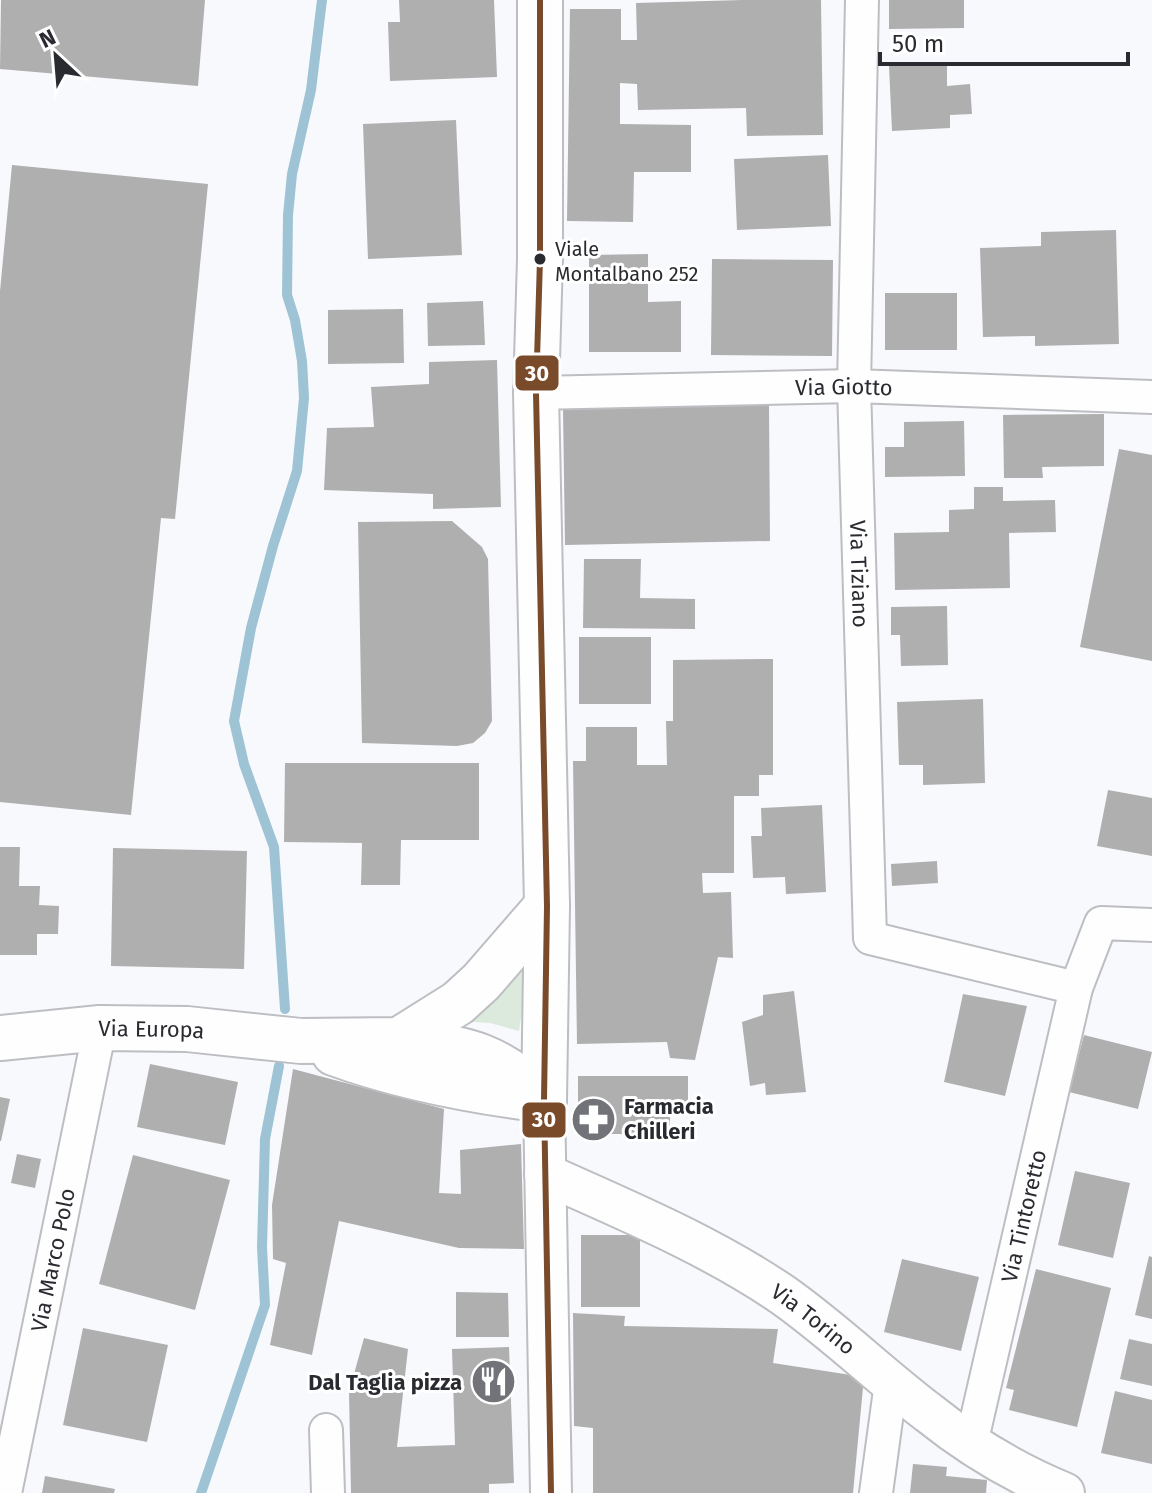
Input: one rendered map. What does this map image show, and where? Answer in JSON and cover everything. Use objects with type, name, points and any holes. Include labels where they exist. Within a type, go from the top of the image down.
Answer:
[{"type":"main road","points":[[540,0],[540,259],[536,393],[547,906],[544,1100]]},
{"type":"main road","points":[[399,1040],[458,1003],[481,982],[547,906]]},
{"type":"main road","name":"Via Europa","points":[[0,1038],[100,1028],[187,1029],[301,1041]]},
{"type":"main road","points":[[301,1041],[399,1040],[467,1051],[498,1063],[521,1077],[544,1100]]},
{"type":"main road","points":[[301,1041],[365,1065],[415,1078],[476,1092],[544,1100]]},
{"type":"street","name":"Via Tiziano","points":[[862,0],[854,386],[870,938],[1076,988]]},
{"type":"street","name":"Via Giotto","points":[[536,393],[854,386],[1152,397]]},
{"type":"street","name":"Via Tintoretto","points":[[971,1444],[1076,988],[1101,923],[1152,925]]},
{"type":"street","name":"Via Marco Polo","points":[[5,1493],[100,1028]]},
{"type":"street","points":[[544,1100],[551,1493]]},
{"type":"street","name":"Via Torino","points":[[545,1174],[705,1249],[782,1294],[971,1444],[1032,1480],[1064,1493]]},
{"type":"street","points":[[876,1493],[891,1383]]},
{"type":"street","points":[[326,1430],[328,1493]]},
{"type":"green space","points":[[531,953],[519,1031],[490,1023],[458,1021]]},
{"type":"building","points":[[1,0],[205,0],[198,86],[0,69]]},
{"type":"building","points":[[399,0],[494,0],[497,77],[390,81],[388,22],[400,22]]},
{"type":"building","points":[[821,0],[823,135],[747,136],[746,108],[638,110],[637,84],[620,83],[620,124],[691,125],[691,172],[634,172],[633,222],[567,221],[570,9],[621,9],[621,40],[637,40],[636,3]]},
{"type":"building","points":[[889,0],[964,0],[964,28],[889,29]]},
{"type":"building","points":[[947,64],[947,86],[970,84],[972,114],[950,115],[950,128],[892,131],[889,66]]},
{"type":"building","points":[[456,120],[462,255],[368,259],[363,124]]},
{"type":"building","points":[[828,155],[831,226],[737,230],[734,159]]},
{"type":"building","points":[[12,165],[208,184],[175,519],[161,518],[131,815],[0,802],[0,291]]},
{"type":"building","points":[[1116,230],[1119,344],[1035,346],[1035,336],[983,337],[980,248],[1041,246],[1041,232]]},
{"type":"building","points":[[648,254],[648,302],[681,301],[681,352],[589,352],[589,255]]},
{"type":"building","points":[[712,259],[833,260],[832,356],[711,355]]},
{"type":"building","points":[[885,293],[957,293],[957,350],[885,350]]},
{"type":"building","points":[[483,301],[485,345],[428,346],[427,303]]},
{"type":"building","points":[[403,309],[404,363],[328,364],[328,310]]},
{"type":"building","points":[[497,360],[501,507],[433,509],[433,494],[324,490],[327,428],[374,427],[371,387],[429,384],[429,362]]},
{"type":"building","points":[[769,405],[770,541],[565,545],[563,408]]},
{"type":"building","points":[[1104,414],[1104,466],[1042,467],[1043,478],[1004,478],[1003,415]]},
{"type":"building","points":[[964,421],[965,476],[885,477],[885,447],[904,447],[904,422]]},
{"type":"building","points":[[1119,449],[1152,455],[1152,661],[1080,647]]},
{"type":"building","points":[[974,487],[1003,487],[1003,501],[1055,500],[1056,532],[1009,533],[1010,588],[895,590],[894,533],[949,532],[949,510],[974,509]]},
{"type":"building","points":[[452,521],[482,547],[488,559],[492,721],[485,733],[473,743],[457,746],[362,743],[358,522]]},
{"type":"building","points":[[584,559],[641,559],[640,598],[695,599],[695,629],[583,628]]},
{"type":"building","points":[[947,606],[948,665],[901,666],[900,635],[891,635],[891,607]]},
{"type":"building","points":[[579,637],[651,637],[651,704],[579,704]]},
{"type":"building","points":[[773,659],[773,775],[759,775],[759,796],[734,796],[734,873],[702,873],[703,893],[731,892],[733,958],[718,957],[695,1060],[670,1058],[667,1042],[577,1044],[573,761],[586,761],[586,727],[637,727],[637,765],[667,765],[666,721],[673,721],[673,660]]},
{"type":"building","points":[[983,699],[985,783],[923,785],[923,765],[899,765],[897,702]]},
{"type":"building","points":[[285,763],[479,763],[479,840],[401,840],[400,885],[361,885],[362,843],[284,842]]},
{"type":"building","points":[[1108,790],[1152,798],[1152,856],[1097,846]]},
{"type":"building","points":[[822,805],[826,892],[786,894],[785,877],[753,878],[751,836],[762,836],[761,808]]},
{"type":"building","points":[[0,847],[20,847],[19,886],[40,886],[39,905],[59,906],[58,934],[37,934],[37,955],[0,955]]},
{"type":"building","points":[[113,848],[247,851],[244,969],[111,966]]},
{"type":"building","points":[[937,861],[938,883],[892,886],[891,864]]},
{"type":"building","points":[[794,991],[806,1092],[766,1095],[765,1083],[750,1086],[742,1022],[763,1015],[763,995]]},
{"type":"building","points":[[963,994],[1027,1006],[1005,1096],[944,1082]]},
{"type":"building","points":[[1084,1035],[1152,1052],[1138,1109],[1069,1092]]},
{"type":"building","points":[[150,1064],[238,1082],[225,1145],[137,1127]]},
{"type":"building","points":[[293,1069],[444,1109],[439,1193],[461,1194],[460,1150],[521,1144],[524,1249],[459,1248],[339,1221],[312,1355],[270,1345],[286,1263],[273,1259],[272,1205]]},
{"type":"building","points":[[578,1076],[688,1076],[688,1111],[670,1111],[670,1134],[578,1134]]},
{"type":"building","points":[[0,1097],[10,1099],[1,1141],[0,1141]]},
{"type":"building","points":[[17,1154],[41,1159],[35,1188],[11,1183]]},
{"type":"building","points":[[133,1155],[230,1180],[195,1310],[99,1284]]},
{"type":"building","points":[[1075,1171],[1130,1183],[1113,1258],[1058,1245]]},
{"type":"building","points":[[581,1235],[640,1235],[640,1307],[581,1307]]},
{"type":"building","points":[[1149,1256],[1152,1257],[1152,1319],[1135,1315]]},
{"type":"building","points":[[902,1259],[979,1277],[961,1351],[884,1332]]},
{"type":"building","points":[[1036,1269],[1111,1288],[1077,1427],[1009,1410],[1014,1390],[1006,1388]]},
{"type":"building","points":[[456,1292],[508,1293],[509,1337],[456,1337]]},
{"type":"building","points":[[573,1313],[625,1316],[624,1326],[778,1329],[773,1363],[864,1377],[853,1493],[593,1493],[593,1428],[574,1426]]},
{"type":"building","points":[[83,1328],[168,1345],[147,1442],[63,1425]]},
{"type":"building","points":[[364,1338],[408,1349],[397,1447],[455,1445],[452,1349],[509,1347],[514,1483],[489,1484],[489,1493],[351,1493],[349,1392]]},
{"type":"building","points":[[1129,1339],[1152,1344],[1152,1386],[1120,1379]]},
{"type":"building","points":[[1115,1391],[1152,1400],[1152,1464],[1101,1453]]},
{"type":"building","points":[[913,1464],[947,1467],[946,1476],[987,1480],[986,1493],[910,1493]]},
{"type":"building","points":[[45,1476],[115,1489],[114,1493],[42,1493]]},
{"type":"waterway","points":[[285,1009],[274,847],[244,764],[234,721],[251,628],[297,471],[304,398],[302,361],[287,295],[288,215],[292,174],[311,90],[322,0]]},
{"type":"waterway","points":[[201,1493],[265,1305],[262,1247],[265,1139],[279,1066]]},
{"type":"transit line","name":"30","points":[[540,0],[540,259],[536,393],[547,906],[544,1100],[551,1493]]},
{"type":"place","name":"Viale Montalbano 252","points":[[540,259]]},
{"type":"place","name":"Farmacia Chilleri","points":[[593,1119]]},
{"type":"place","name":"Dal Taglia pizza","points":[[493,1382]]}]
